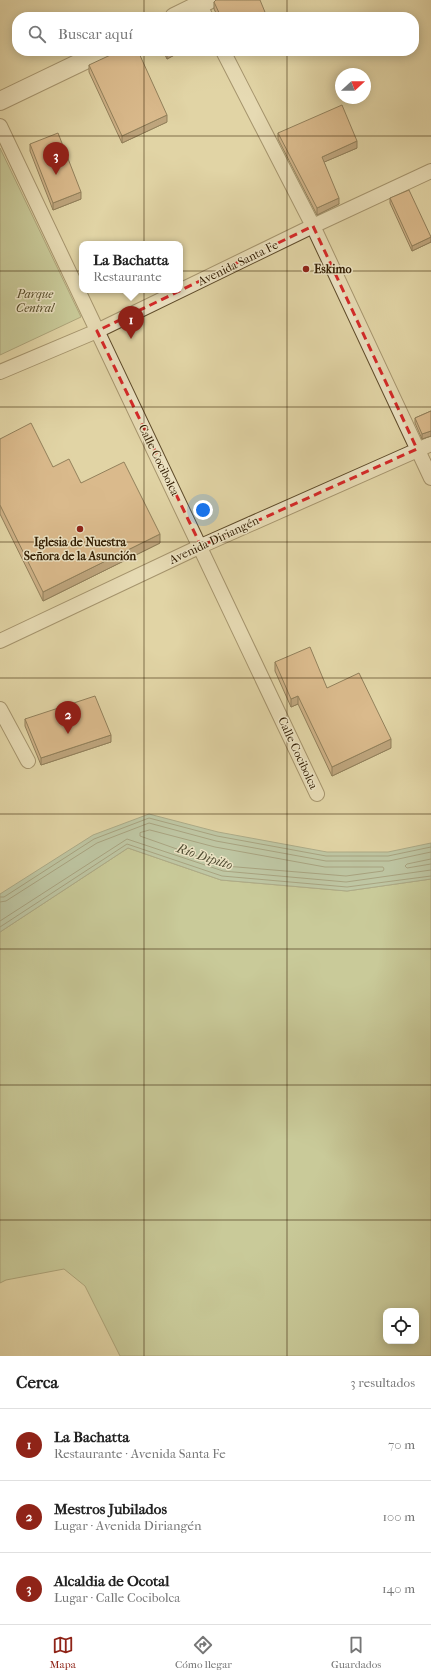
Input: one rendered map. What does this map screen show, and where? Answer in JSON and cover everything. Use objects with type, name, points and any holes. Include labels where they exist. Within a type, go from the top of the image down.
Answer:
[{"type":"street","points":[[186,12],[203,5]]},
{"type":"street","points":[[0,101],[94,56]]},
{"type":"street","points":[[226,56],[313,226],[431,478]]},
{"type":"street","name":"Calle Cocibolca","points":[[0,126],[317,794]]},
{"type":"street","name":"Avenida Santa Fe","points":[[183,289],[431,171]]},
{"type":"street","name":"Avenida Santa Fe","points":[[0,372],[97,331],[175,293]]},
{"type":"street","name":"Avenida Diriangén","points":[[0,641],[200,546],[431,444]]},
{"type":"street","points":[[0,709],[28,761]]},
{"type":"highlighted area","points":[[313,226],[417,449],[201,546],[97,331]]},
{"type":"green space","name":"Parque Central","points":[[0,148],[81,317],[0,355]]},
{"type":"green space","points":[[128,848],[221,880],[347,891],[431,879],[431,1356],[120,1356],[85,1286],[64,1269],[6,1280],[0,1283],[0,932]]},
{"type":"water","name":"Río Dipilto","points":[[149,814],[218,832],[327,852],[388,852],[431,843],[431,879],[347,891],[221,880],[128,848],[0,932],[0,894],[93,835]]},
{"type":"building","points":[[216,0],[260,0],[265,12],[219,12],[214,2]]},
{"type":"building","points":[[108,56],[140,56],[167,115],[122,136],[89,65]]},
{"type":"building","points":[[342,105],[357,141],[322,157],[339,198],[317,208],[278,133]]},
{"type":"building","points":[[58,133],[81,192],[53,203],[30,144]]},
{"type":"building","points":[[409,190],[431,237],[412,246],[390,198]]},
{"type":"building","points":[[431,411],[431,431],[422,434],[415,418]]},
{"type":"building","name":"Iglesia de Nuestra Señora de la Asunción","points":[[31,423],[53,467],[69,459],[81,483],[124,462],[160,534],[43,592],[0,505],[0,439]]},
{"type":"building","points":[[310,647],[327,688],[359,673],[391,739],[332,767],[298,696],[291,699],[275,662]]},
{"type":"building","points":[[95,696],[111,735],[41,758],[25,719]]},
{"type":"place","name":"Alcaldia de Ocotal","points":[[56,175]]},
{"type":"place","name":"Eskimo","points":[[306,269]]},
{"type":"place","name":"La Bachatta","points":[[131,339]]},
{"type":"place","name":"Iglesia de Nuestra Señora de la Asunción","points":[[80,529]]},
{"type":"place","name":"Mestros Jubilados","points":[[68,734]]}]
